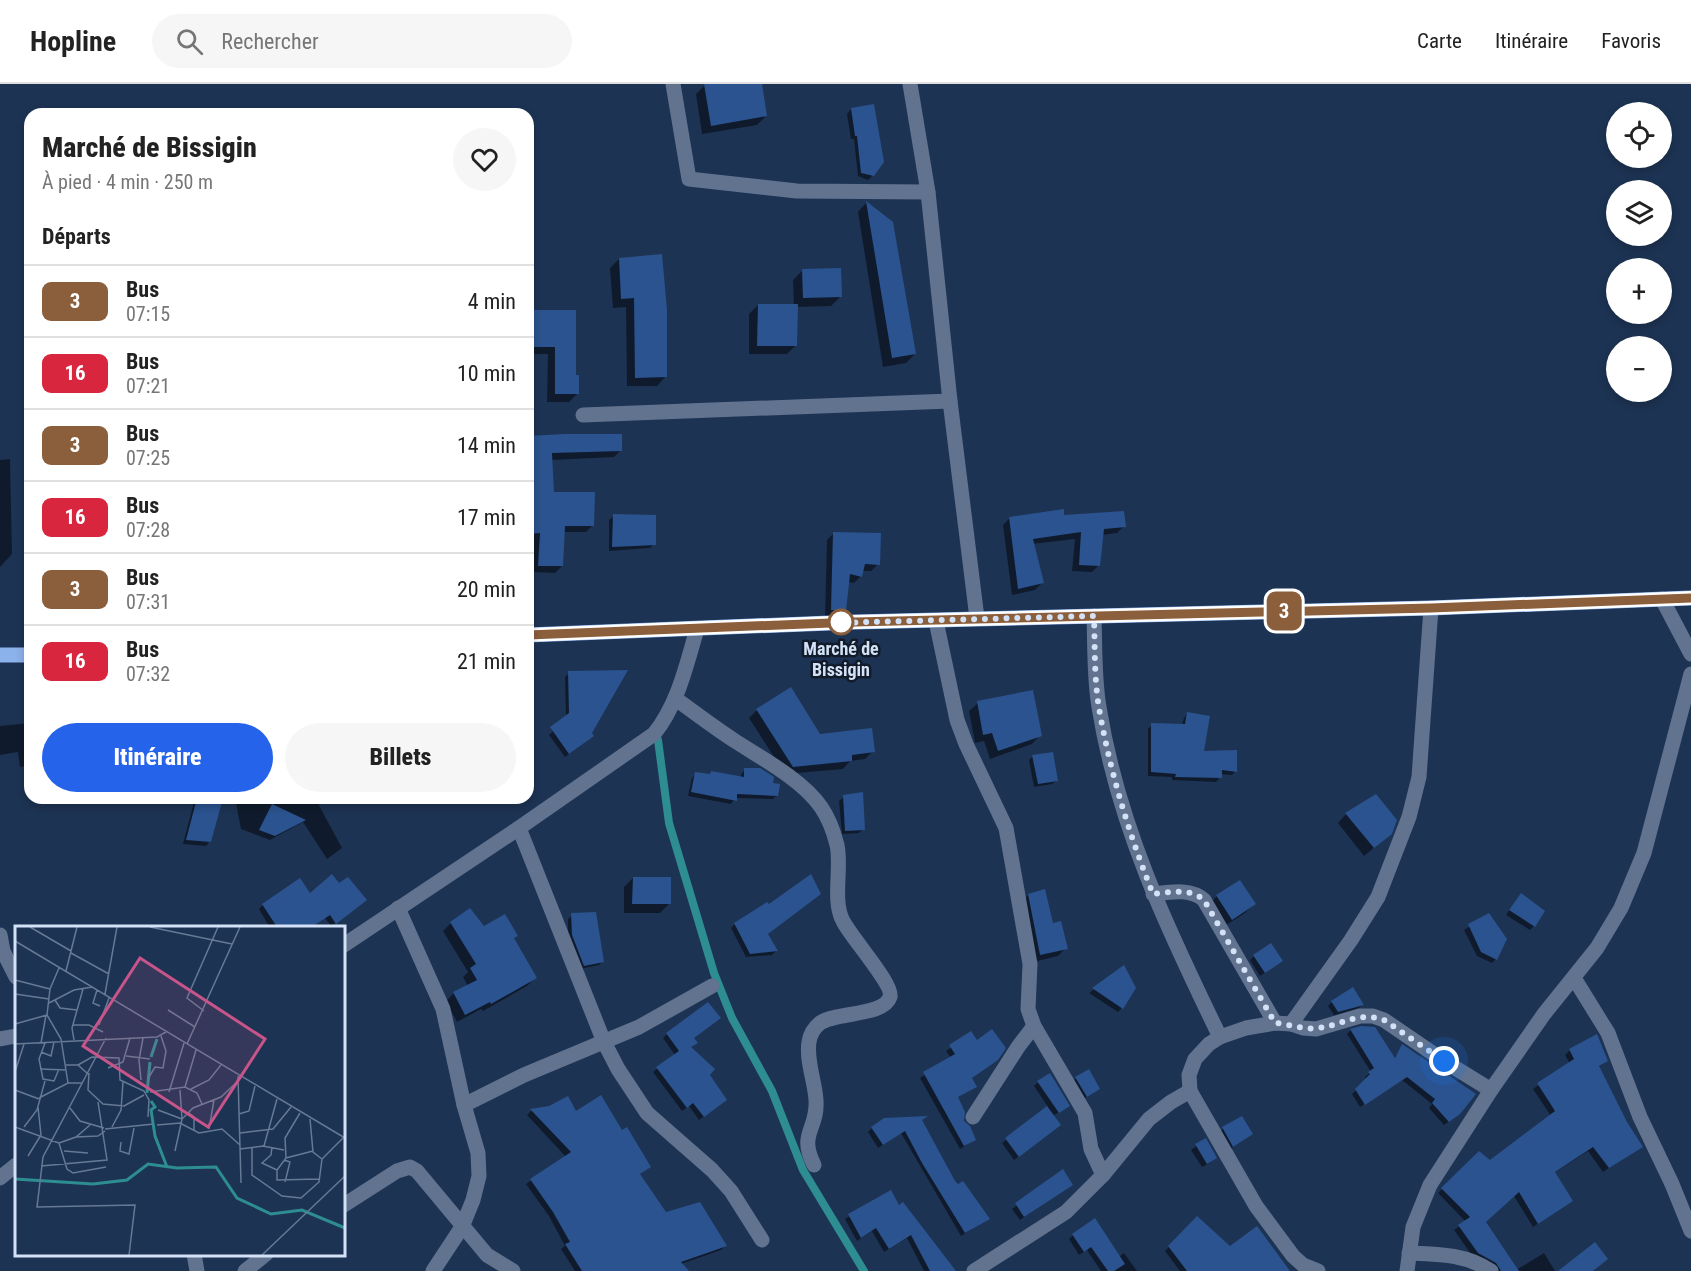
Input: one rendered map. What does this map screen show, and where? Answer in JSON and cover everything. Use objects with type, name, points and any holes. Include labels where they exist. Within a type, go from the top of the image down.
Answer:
[{"type":"main road","points":[[534,635],[978,618],[1431,608],[1691,598]]},
{"type":"main road","points":[[0,655],[24,655]]},
{"type":"street","points":[[673,84],[689,179],[797,191],[928,192]]},
{"type":"street","points":[[910,84],[928,192],[950,401],[978,618]]},
{"type":"street","points":[[584,415],[950,401]]},
{"type":"street","points":[[1662,599],[1691,654]]},
{"type":"street","points":[[1291,1024],[1340,957],[1378,897],[1409,818],[1419,777],[1431,608]]},
{"type":"street","points":[[1094,616],[1099,706],[1118,794],[1138,858],[1153,894],[1184,965],[1220,1037]]},
{"type":"street","points":[[936,621],[957,720],[1006,828],[1030,964],[1028,1008],[1034,1026],[1085,1113],[1091,1149],[1103,1176]]},
{"type":"street","points":[[345,944],[654,734],[667,718],[676,699],[697,629]]},
{"type":"street","points":[[1407,1271],[1413,1227],[1431,1185],[1491,1090],[1544,1014],[1597,948],[1621,908],[1644,853],[1691,674]]},
{"type":"street","points":[[676,699],[781,771],[822,808],[837,845],[838,901],[841,919],[890,991],[886,1004],[877,1010],[847,1014],[821,1022],[811,1032],[808,1044],[816,1116],[808,1135],[807,1151],[814,1165]]},
{"type":"street","points":[[519,828],[604,1042],[618,1069],[647,1113],[712,1170],[730,1191],[762,1240]]},
{"type":"street","points":[[1153,894],[1190,892],[1198,894],[1204,900],[1275,1023]]},
{"type":"street","points":[[398,908],[443,1009],[464,1105],[478,1153],[479,1176],[473,1200],[462,1227],[433,1271]]},
{"type":"street","points":[[0,935],[3,951],[15,975]]},
{"type":"street","points":[[1574,978],[1608,1033],[1640,1117],[1672,1184],[1691,1231]]},
{"type":"street","points":[[464,1105],[524,1076],[639,1027],[712,986]]},
{"type":"street","points":[[1318,1271],[1303,1265],[1293,1256],[1256,1206],[1190,1091],[1189,1075],[1195,1059],[1209,1044],[1220,1037],[1245,1028],[1275,1023],[1316,1029],[1360,1016],[1373,1016],[1384,1020],[1491,1090]]},
{"type":"street","points":[[973,1117],[1034,1026]]},
{"type":"street","points":[[0,1039],[15,1036]]},
{"type":"street","points":[[974,1271],[1066,1212],[1103,1176],[1149,1119],[1190,1091]]},
{"type":"street","points":[[0,1178],[15,1166]]},
{"type":"street","points":[[345,1204],[397,1171],[410,1167],[417,1171],[488,1255],[513,1271]]},
{"type":"street","points":[[1409,1253],[1440,1254],[1468,1259],[1491,1271]]},
{"type":"street","points":[[194,1256],[197,1271]]},
{"type":"street","points":[[245,1271],[264,1256]]},
{"type":"building","points":[[704,84],[762,84],[767,116],[711,126]]},
{"type":"building","points":[[874,104],[884,162],[874,176],[861,173],[851,108]]},
{"type":"building","points":[[866,201],[893,222],[916,354],[892,358]]},
{"type":"building","points":[[662,254],[667,310],[667,377],[635,378],[634,298],[621,299],[619,258]]},
{"type":"building","points":[[841,268],[842,297],[803,298],[802,269]]},
{"type":"building","points":[[758,304],[798,304],[797,346],[757,346]]},
{"type":"building","points":[[534,310],[576,310],[576,375],[579,375],[579,394],[555,394],[555,347],[534,347]]},
{"type":"building","points":[[622,434],[622,451],[552,453],[554,492],[595,492],[594,526],[565,526],[563,566],[538,566],[540,533],[534,534],[534,436]]},
{"type":"building","points":[[1064,509],[1064,515],[1124,511],[1126,527],[1104,529],[1100,566],[1079,565],[1081,532],[1033,539],[1044,583],[1018,589],[1009,517]]},
{"type":"building","points":[[613,514],[656,515],[656,545],[612,547]]},
{"type":"building","points":[[833,532],[881,533],[880,565],[865,564],[862,577],[850,574],[846,611],[831,610]]},
{"type":"building","points":[[628,670],[592,733],[594,736],[569,754],[550,727],[569,713],[568,671]]},
{"type":"building","points":[[791,687],[820,734],[872,728],[875,752],[852,755],[852,761],[793,767],[756,709]]},
{"type":"building","points":[[1033,690],[1042,736],[998,751],[992,733],[983,735],[977,701]]},
{"type":"building","points":[[1187,712],[1210,716],[1204,751],[1237,750],[1237,772],[1222,770],[1222,778],[1175,777],[1176,774],[1151,772],[1151,723],[1185,724]]},
{"type":"building","points":[[1053,752],[1058,781],[1038,784],[1032,755]]},
{"type":"building","points":[[744,768],[760,768],[774,777],[773,783],[780,784],[778,796],[737,794],[737,801],[691,792],[695,772],[710,774],[711,771],[744,777]]},
{"type":"building","points":[[863,792],[865,830],[845,831],[843,795]]},
{"type":"building","points":[[1376,794],[1397,820],[1392,834],[1374,848],[1345,813]]},
{"type":"building","points":[[195,804],[221,804],[211,842],[186,840]]},
{"type":"building","points":[[272,804],[306,820],[275,836],[259,830]]},
{"type":"building","points":[[332,874],[339,883],[348,877],[367,900],[336,924],[330,915],[314,926],[276,926],[262,904],[300,878],[310,893]]},
{"type":"building","points":[[811,874],[821,894],[768,934],[778,951],[750,954],[734,923],[767,902],[769,904]]},
{"type":"building","points":[[633,877],[671,877],[671,904],[632,904]]},
{"type":"building","points":[[1240,880],[1256,904],[1232,920],[1216,895]]},
{"type":"building","points":[[1045,889],[1053,923],[1061,921],[1068,949],[1040,955],[1028,894]]},
{"type":"building","points":[[1521,893],[1545,911],[1535,927],[1509,910]]},
{"type":"building","points":[[470,908],[484,926],[505,914],[518,936],[514,938],[537,978],[491,1004],[490,1002],[465,1015],[453,992],[477,980],[470,968],[476,964],[450,922]]},
{"type":"building","points":[[596,912],[604,962],[584,966],[572,935],[571,913]]},
{"type":"building","points":[[1489,913],[1507,939],[1497,960],[1481,952],[1468,924]]},
{"type":"building","points":[[1271,943],[1283,961],[1265,973],[1253,955]]},
{"type":"building","points":[[1124,965],[1136,988],[1123,1009],[1092,988]]},
{"type":"building","points":[[1353,987],[1364,1005],[1338,1012],[1331,1001]]},
{"type":"building","points":[[708,1002],[721,1018],[694,1038],[698,1043],[691,1047],[715,1069],[710,1075],[727,1100],[704,1117],[693,1103],[687,1108],[656,1067],[679,1051],[666,1033]]},
{"type":"building","points":[[1361,1026],[1375,1027],[1395,1058],[1402,1044],[1476,1094],[1460,1114],[1449,1122],[1432,1103],[1435,1099],[1407,1077],[1365,1105],[1355,1089],[1374,1068],[1350,1029]]},
{"type":"building","points":[[992,1029],[1006,1048],[998,1060],[972,1078],[977,1087],[958,1097],[965,1112],[964,1121],[970,1126],[976,1140],[964,1146],[923,1072],[955,1054],[949,1045],[971,1031],[977,1040]]},
{"type":"building","points":[[1597,1034],[1608,1061],[1599,1066],[1627,1122],[1643,1147],[1609,1168],[1593,1147],[1555,1172],[1573,1201],[1538,1224],[1519,1192],[1486,1222],[1519,1271],[1501,1271],[1496,1263],[1478,1253],[1458,1225],[1470,1217],[1441,1188],[1479,1151],[1490,1160],[1555,1111],[1537,1083],[1574,1059],[1569,1049]]},
{"type":"building","points":[[1089,1069],[1100,1089],[1087,1097],[1075,1077]]},
{"type":"building","points":[[1050,1073],[1070,1106],[1059,1113],[1037,1081]]},
{"type":"building","points":[[601,1095],[622,1130],[627,1127],[651,1167],[640,1174],[666,1212],[700,1202],[727,1246],[681,1262],[689,1271],[582,1271],[565,1244],[570,1242],[530,1179],[571,1152],[530,1109],[549,1106],[568,1096],[576,1111]]},
{"type":"building","points":[[1047,1106],[1061,1125],[1019,1157],[1005,1138]]},
{"type":"building","points":[[928,1116],[922,1120],[955,1181],[958,1184],[963,1181],[990,1219],[965,1233],[905,1131],[883,1145],[871,1127],[884,1118]]},
{"type":"building","points":[[1242,1116],[1253,1134],[1233,1147],[1222,1127]]},
{"type":"building","points":[[1206,1138],[1217,1158],[1207,1164],[1195,1144]]},
{"type":"building","points":[[1063,1169],[1073,1185],[1024,1217],[1015,1203]]},
{"type":"building","points":[[891,1190],[899,1205],[903,1202],[956,1271],[930,1271],[911,1235],[889,1249],[876,1228],[861,1238],[848,1214]]},
{"type":"building","points":[[1197,1216],[1230,1246],[1257,1226],[1290,1271],[1187,1271],[1168,1246]]},
{"type":"building","points":[[1095,1218],[1125,1264],[1114,1271],[1108,1271],[1091,1247],[1084,1252],[1072,1234]]},
{"type":"building","points":[[1595,1242],[1608,1259],[1593,1271],[1558,1271]]},
{"type":"waterway","points":[[658,740],[669,823],[714,973],[732,1018],[772,1091],[803,1170],[864,1271]]},
{"type":"bus line","name":"3","points":[[534,635],[978,618],[1431,608],[1691,598]]},
{"type":"place","name":"Marché de Bissigin","points":[[841,622]]},
{"type":"route","points":[[841,622],[832,623],[1094,616],[1099,706],[1118,794],[1138,858],[1153,894],[1190,892],[1198,894],[1204,900],[1275,1023],[1316,1029],[1360,1016],[1373,1016],[1384,1020],[1444,1061]]}]
